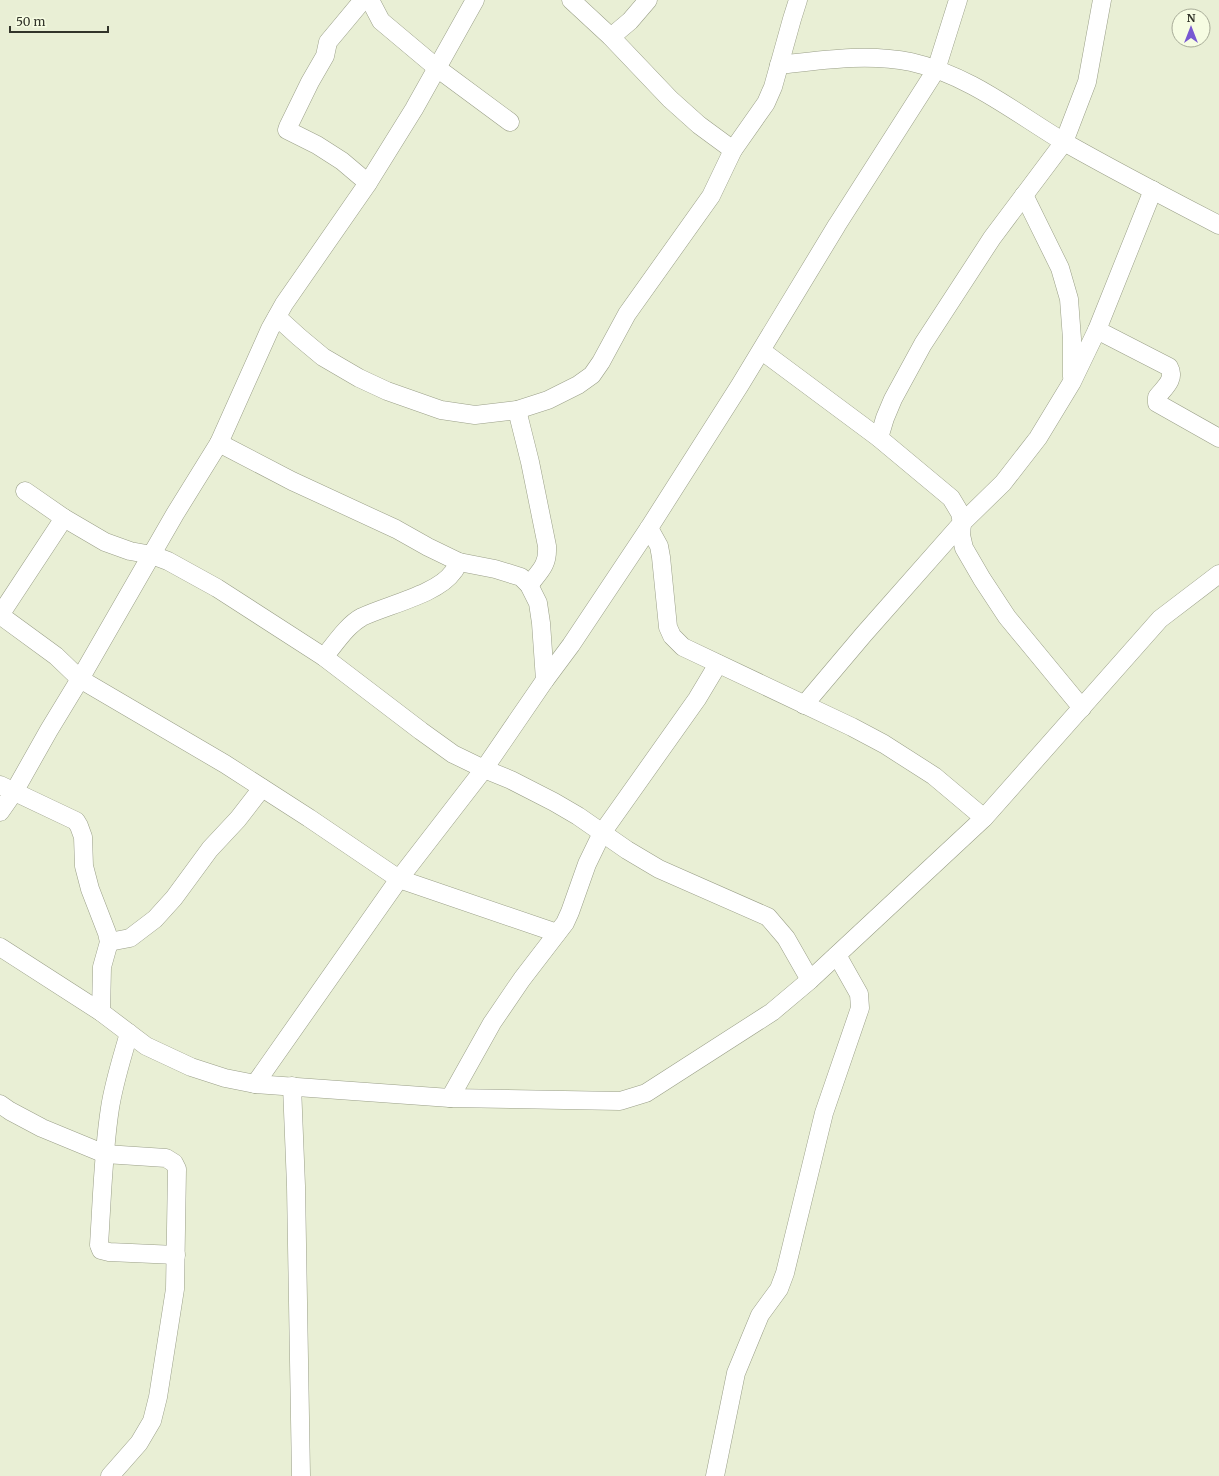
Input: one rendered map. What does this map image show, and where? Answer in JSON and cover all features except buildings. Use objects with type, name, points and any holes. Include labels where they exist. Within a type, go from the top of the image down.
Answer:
[{"type":"street","points":[[363,0],[328,42],[325,56],[310,82],[287,130],[317,145],[342,161],[368,183]]},
{"type":"street","points":[[370,0],[381,21],[437,68],[510,122]]},
{"type":"street","points":[[0,812],[7,788],[49,730],[175,514],[220,443],[270,329],[284,304],[368,183],[437,68],[475,0]]},
{"type":"street","points":[[571,0],[611,37],[670,99],[699,125],[733,150]]},
{"type":"street","points":[[611,37],[630,21],[648,0]]},
{"type":"street","points":[[277,317],[323,357],[359,378],[387,391],[441,410],[475,415],[517,410],[548,400],[578,385],[592,375],[601,362],[627,314],[711,196],[733,150],[766,103],[774,87],[798,0]]},
{"type":"street","points":[[255,1084],[399,879],[484,770],[545,680],[571,645],[649,528],[762,351],[837,225],[936,70],[958,0]]},
{"type":"street","points":[[879,438],[893,399],[923,344],[992,238],[1064,142],[1087,82],[1102,0]]},
{"type":"street","points":[[779,66],[824,59],[854,58],[911,62],[936,70],[987,93],[1064,142],[1219,225]]},
{"type":"street","points":[[804,704],[962,523],[1003,483],[1038,438],[1072,382],[1097,330],[1153,190]]},
{"type":"street","points":[[1024,194],[1060,268],[1067,293],[1072,339],[1072,382]]},
{"type":"street","points":[[1097,330],[1169,367],[1172,372],[1171,379],[1157,397],[1158,404],[1219,438]]},
{"type":"street","points":[[762,351],[879,438],[951,498],[960,513],[962,523],[961,535],[964,548],[982,579],[1007,617],[1082,708]]},
{"type":"street","points":[[517,410],[534,482],[548,556],[544,567],[529,585]]},
{"type":"street","points":[[220,443],[292,481],[396,529],[459,562],[495,569],[520,578],[529,585],[538,603],[545,680]]},
{"type":"street","points":[[25,491],[64,518],[105,542],[168,561],[198,577],[324,657],[421,732],[454,754],[484,770],[511,780],[554,802],[659,869],[768,917],[786,938],[810,980]]},
{"type":"street","points":[[64,518],[2,612],[2,616],[56,656],[80,679],[225,764],[399,879],[557,933]]},
{"type":"street","points":[[649,528],[659,546],[662,557],[668,627],[672,636],[683,647],[852,727],[934,776],[984,818]]},
{"type":"street","points":[[324,657],[350,627],[361,618],[423,593],[442,583],[453,573],[459,562]]},
{"type":"street","points":[[0,947],[100,1012],[146,1046],[191,1067],[225,1078],[255,1084],[450,1098],[620,1100],[646,1093],[716,1046],[772,1012],[810,980],[984,818],[1160,619],[1219,574]]},
{"type":"street","points":[[450,1098],[492,1023],[522,979],[565,924],[587,864],[602,833],[697,699],[718,664]]},
{"type":"street","points":[[7,788],[76,821],[79,826],[83,837],[84,866],[90,889],[107,933],[108,942],[102,967],[100,1012]]},
{"type":"street","points":[[108,942],[130,938],[155,919],[174,898],[210,849],[238,819],[262,788]]},
{"type":"street","points":[[715,1476],[736,1373],[760,1315],[779,1289],[785,1273],[824,1113],[860,1008],[859,994],[837,955]]},
{"type":"street","points":[[129,1033],[117,1072],[111,1100],[105,1154],[99,1245],[101,1250],[109,1252],[176,1255]]},
{"type":"street","points":[[292,1086],[296,1186],[301,1476]]},
{"type":"street","points":[[0,1104],[42,1128],[105,1154],[166,1158],[174,1163],[177,1169],[175,1289],[158,1397],[152,1421],[139,1444],[110,1476]]}]
